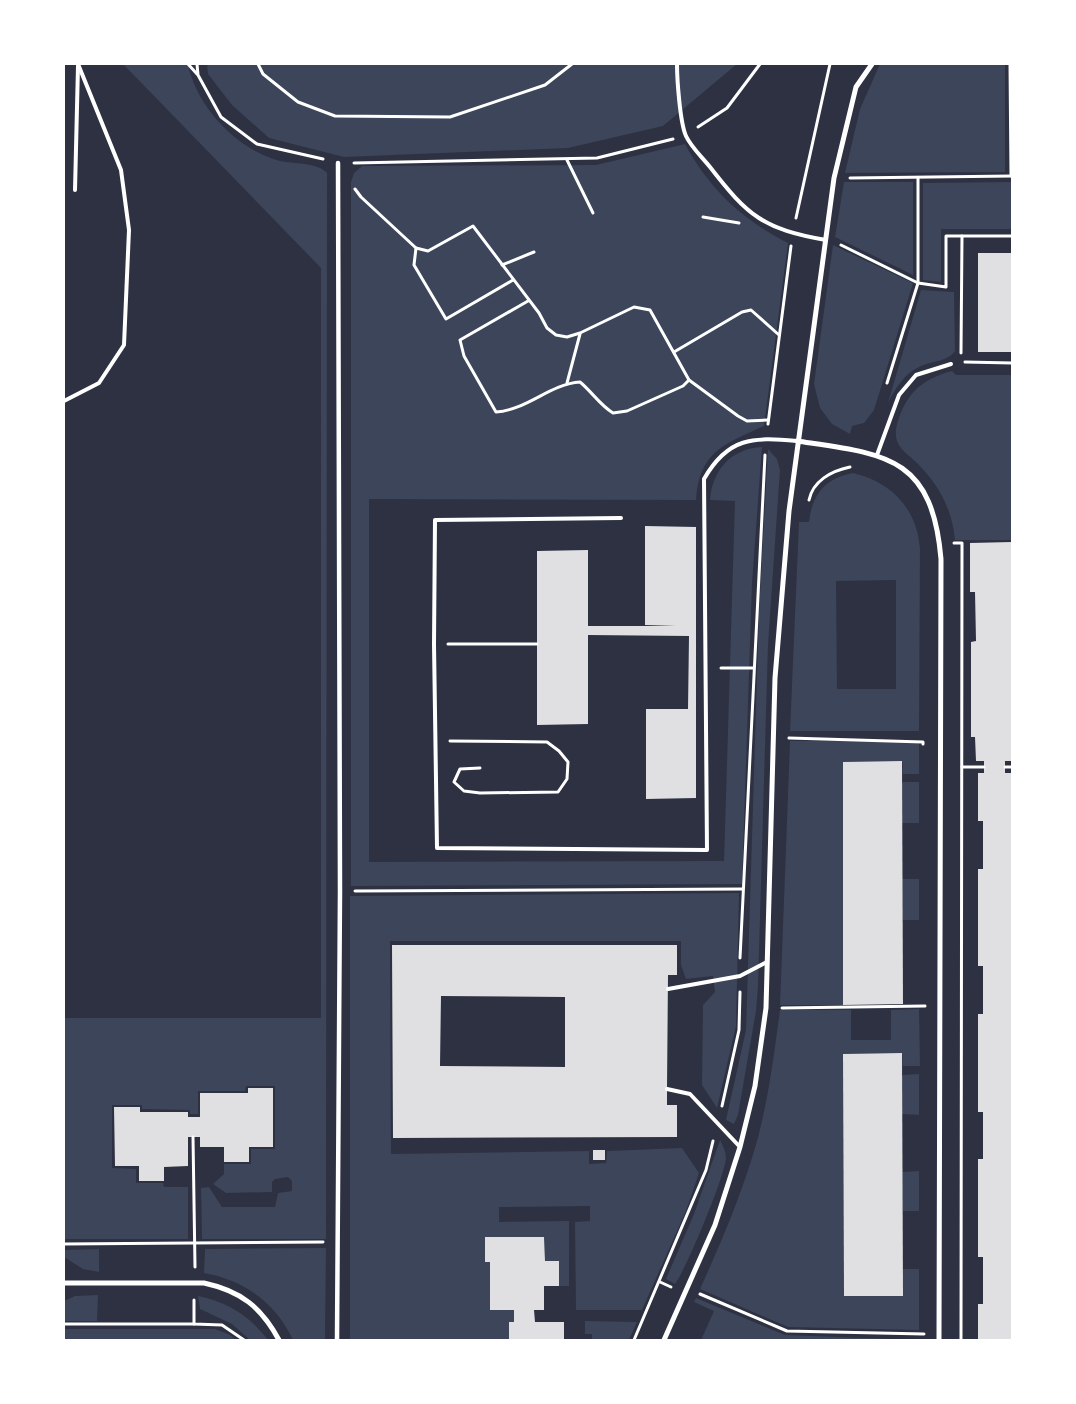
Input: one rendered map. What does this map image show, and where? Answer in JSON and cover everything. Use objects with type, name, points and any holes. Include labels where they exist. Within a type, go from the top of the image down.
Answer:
[{"type":"street","points":[[664,1340],[715,1225],[740,1147],[755,1086],[766,1008],[776,678],[789,511],[834,178],[856,87],[872,64]]},
{"type":"street","points":[[337,1340],[340,891],[338,163]]},
{"type":"street","points":[[797,442],[877,455],[904,468],[930,502],[938,523],[940,544],[940,1337]]},
{"type":"street","points":[[64,1283],[204,1283],[223,1287],[249,1301],[269,1321],[279,1340]]},
{"type":"lane","points":[[75,190],[78,64]]},
{"type":"lane","points":[[64,401],[99,383],[124,345],[129,240],[121,170],[78,64]]},
{"type":"lane","points":[[677,64],[677,83],[686,136],[738,202],[767,223],[792,234],[826,240]]},
{"type":"lane","points":[[877,455],[899,395],[916,375],[951,364]]},
{"type":"lane","points":[[621,518],[435,520],[434,644],[437,741],[437,848],[707,850],[704,479],[715,460],[743,441],[767,438],[797,442]]},
{"type":"lane","points":[[668,989],[740,976],[767,962]]},
{"type":"lane","points":[[667,1089],[690,1094],[740,1147]]},
{"type":"path","points":[[188,64],[198,75],[220,117],[257,144],[338,163],[597,158],[686,136],[727,108],[760,64]]},
{"type":"path","points":[[197,64],[198,75]]},
{"type":"path","points":[[258,64],[263,74],[298,102],[335,116],[450,117],[545,85],[572,64]]},
{"type":"path","points":[[634,1340],[706,1170],[739,1030],[742,890],[768,420],[792,234],[830,64]]},
{"type":"path","points":[[834,178],[1012,176],[1010,64]]},
{"type":"path","points":[[567,160],[593,213]]},
{"type":"path","points":[[338,163],[361,197],[416,248],[428,251],[473,226],[548,328],[556,335],[568,337],[580,333],[634,307],[650,310],[688,380],[738,416],[747,420],[768,420]]},
{"type":"path","points":[[886,386],[918,283],[918,178]]},
{"type":"path","points":[[826,240],[834,241],[918,283],[946,287],[946,236],[1012,236]]},
{"type":"path","points":[[962,236],[960,362],[1012,363]]},
{"type":"path","points":[[416,248],[414,265],[446,318],[513,280]]},
{"type":"path","points":[[502,265],[534,252]]},
{"type":"path","points":[[528,301],[460,340],[464,356],[496,412],[510,411],[567,383],[580,382],[604,407],[613,413],[627,412],[683,386],[688,380]]},
{"type":"path","points":[[674,352],[742,312],[751,310],[779,335]]},
{"type":"path","points":[[567,383],[580,333]]},
{"type":"path","points":[[789,511],[806,513],[810,495],[818,482],[837,470],[857,467]]},
{"type":"path","points":[[940,544],[962,543],[961,1340]]},
{"type":"path","points":[[434,644],[537,644]]},
{"type":"path","points":[[706,668],[753,668]]},
{"type":"path","points":[[926,734],[926,744]]},
{"type":"path","points":[[750,739],[922,742],[923,750]]},
{"type":"path","points":[[437,741],[548,742],[568,762],[567,779],[558,792],[480,793],[464,791],[454,782],[460,769],[480,768]]},
{"type":"path","points":[[962,767],[984,767]]},
{"type":"path","points":[[1005,767],[1012,767]]},
{"type":"path","points":[[340,891],[742,890]]},
{"type":"path","points":[[926,996],[926,1016]]},
{"type":"path","points":[[766,1008],[926,1006]]},
{"type":"path","points":[[194,1137],[195,1272]]},
{"type":"path","points":[[64,1244],[339,1242]]},
{"type":"path","points":[[660,1282],[685,1294],[698,1294],[786,1331],[926,1334],[940,1337]]},
{"type":"path","points":[[194,1296],[194,1324]]},
{"type":"path","points":[[64,1324],[222,1325],[244,1340]]},
{"type":"path","points":[[926,1324],[926,1340]]},
{"type":"shaded area","points":[[123,64],[188,64],[192,80],[209,110],[234,137],[264,155],[280,161],[311,165],[323,169],[327,173],[326,1239],[202,1239],[201,1188],[209,1187],[222,1207],[275,1207],[278,1193],[292,1191],[292,1181],[288,1177],[275,1179],[272,1182],[272,1192],[226,1193],[213,1184],[224,1174],[224,1164],[251,1164],[251,1149],[275,1149],[275,1086],[246,1086],[245,1091],[198,1091],[198,1114],[190,1114],[190,1110],[142,1109],[142,1105],[112,1105],[112,1168],[136,1169],[136,1183],[163,1183],[164,1187],[188,1187],[188,1239],[64,1239],[64,1018],[321,1018],[321,268]]},
{"type":"shaded area","points":[[207,64],[737,64],[663,126],[568,148],[344,157],[269,138],[232,105],[208,74]]},
{"type":"shaded area","points":[[880,64],[1005,64],[1005,172],[845,173],[860,109]]},
{"type":"shaded area","points":[[685,144],[705,176],[729,202],[756,224],[788,243],[764,426],[737,438],[716,452],[708,460],[698,484],[696,500],[369,499],[369,862],[724,861],[735,501],[710,500],[715,480],[725,463],[741,452],[751,448],[762,447],[752,583],[742,884],[351,886],[351,182],[354,173],[362,166],[596,165]]},
{"type":"shaded area","points":[[844,182],[913,182],[913,275],[835,237]]},
{"type":"shaded area","points":[[1012,182],[1012,229],[941,229],[941,282],[923,280],[923,183]]},
{"type":"shaded area","points":[[833,245],[913,283],[874,410],[864,423],[852,426],[850,434],[832,424],[820,408],[814,384]]},
{"type":"shaded area","points":[[921,290],[954,292],[955,351],[948,357],[914,370],[904,378],[888,403]]},
{"type":"shaded area","points":[[952,371],[956,375],[1012,375],[1012,540],[955,540],[951,518],[938,489],[925,471],[903,451],[897,441],[897,424],[900,415],[914,391],[934,377]]},
{"type":"shaded area","points":[[768,449],[777,459],[780,470],[768,645],[758,986],[756,1011],[738,1115],[734,1124],[726,1120],[746,1030],[759,612]]},
{"type":"shaded area","points":[[853,473],[867,477],[891,490],[908,510],[918,535],[920,549],[919,731],[790,731],[799,522],[809,522],[813,504],[822,489],[843,475]],"holes":[[[896,580],[896,689],[837,689],[836,581]]]},
{"type":"shaded area","points":[[790,741],[919,741],[919,774],[903,774],[902,761],[843,762],[843,1005],[780,1005]]},
{"type":"shaded area","points":[[902,782],[919,782],[919,823],[902,823]]},
{"type":"shaded area","points":[[902,879],[919,879],[919,920],[903,920]]},
{"type":"shaded area","points":[[739,893],[736,1026],[717,1108],[702,1085],[703,1005],[715,992],[713,976],[686,979],[681,965],[681,941],[390,941],[391,1154],[589,1151],[589,1164],[606,1163],[607,1151],[682,1148],[699,1173],[686,1211],[642,1310],[576,1310],[575,1222],[590,1221],[590,1206],[499,1207],[499,1222],[569,1221],[569,1286],[559,1286],[559,1261],[545,1261],[544,1237],[485,1238],[485,1262],[490,1262],[490,1310],[514,1310],[514,1322],[509,1323],[509,1340],[350,1340],[350,896]]},
{"type":"shaded area","points":[[919,1009],[920,1066],[903,1066],[902,1053],[843,1054],[844,1296],[902,1296],[902,1269],[919,1269],[919,1330],[788,1327],[700,1289],[734,1210],[757,1143],[769,1086],[780,1010],[851,1010],[851,1040],[891,1040],[891,1010]]},
{"type":"shaded area","points":[[919,1074],[919,1115],[902,1114],[902,1075]]},
{"type":"shaded area","points":[[720,1140],[726,1156],[724,1168],[704,1222],[675,1284],[666,1279],[694,1214]]},
{"type":"shaded area","points":[[919,1171],[919,1211],[903,1211],[902,1172]]},
{"type":"shaded area","points":[[326,1248],[325,1340],[293,1340],[278,1315],[257,1295],[232,1281],[204,1273],[205,1249]]},
{"type":"shaded area","points":[[99,1249],[99,1272],[83,1269],[64,1257],[64,1250]]},
{"type":"shaded area","points":[[98,1295],[97,1321],[64,1321],[64,1301],[75,1296]]},
{"type":"shaded area","points":[[198,1296],[219,1302],[238,1311],[254,1324],[268,1340],[250,1340],[232,1324],[200,1309]]},
{"type":"shaded area","points":[[696,1298],[785,1335],[919,1340],[701,1340],[714,1311],[694,1302]]},
{"type":"shaded area","points":[[585,1321],[637,1322],[629,1340],[592,1340],[592,1334],[585,1334]]},
{"type":"shaded area","points":[[64,1329],[215,1329],[230,1335],[236,1340],[64,1340]]},
{"type":"building","points":[[978,253],[1012,253],[1012,352],[978,352]]},
{"type":"building","points":[[645,526],[696,527],[696,798],[646,799],[646,709],[688,709],[689,636],[588,635],[588,724],[537,725],[537,551],[588,550],[588,626],[676,626],[645,625]]},
{"type":"building","points":[[1012,542],[1012,761],[1005,761],[1005,773],[1012,773],[1012,1340],[978,1340],[978,1304],[983,1304],[983,1257],[978,1257],[978,1159],[983,1159],[983,1112],[978,1112],[978,1014],[983,1014],[983,966],[978,966],[978,869],[983,869],[983,821],[978,821],[978,773],[984,773],[984,761],[976,761],[975,737],[971,737],[971,642],[976,641],[975,592],[970,592],[970,543]]},
{"type":"building","points":[[902,761],[903,1004],[843,1005],[843,762]]},
{"type":"building","points":[[392,945],[677,945],[677,975],[668,975],[667,1105],[677,1105],[677,1137],[393,1138]],"holes":[[[441,996],[565,997],[565,1067],[440,1066]]]},
{"type":"building","points":[[902,1053],[903,1296],[844,1296],[843,1054]]},
{"type":"building","points":[[248,1088],[273,1088],[273,1147],[249,1147],[249,1162],[224,1162],[224,1147],[200,1147],[200,1137],[188,1137],[188,1166],[164,1167],[164,1181],[139,1181],[139,1166],[115,1166],[114,1107],[140,1107],[140,1112],[188,1112],[188,1117],[200,1117],[200,1093],[248,1093]]},
{"type":"building","points":[[593,1150],[605,1150],[605,1160],[593,1160]]},
{"type":"building","points":[[485,1237],[544,1237],[545,1261],[559,1261],[559,1286],[544,1286],[544,1310],[534,1310],[535,1322],[564,1322],[564,1340],[509,1340],[509,1322],[514,1322],[514,1310],[490,1310],[490,1262],[485,1262]]}]
